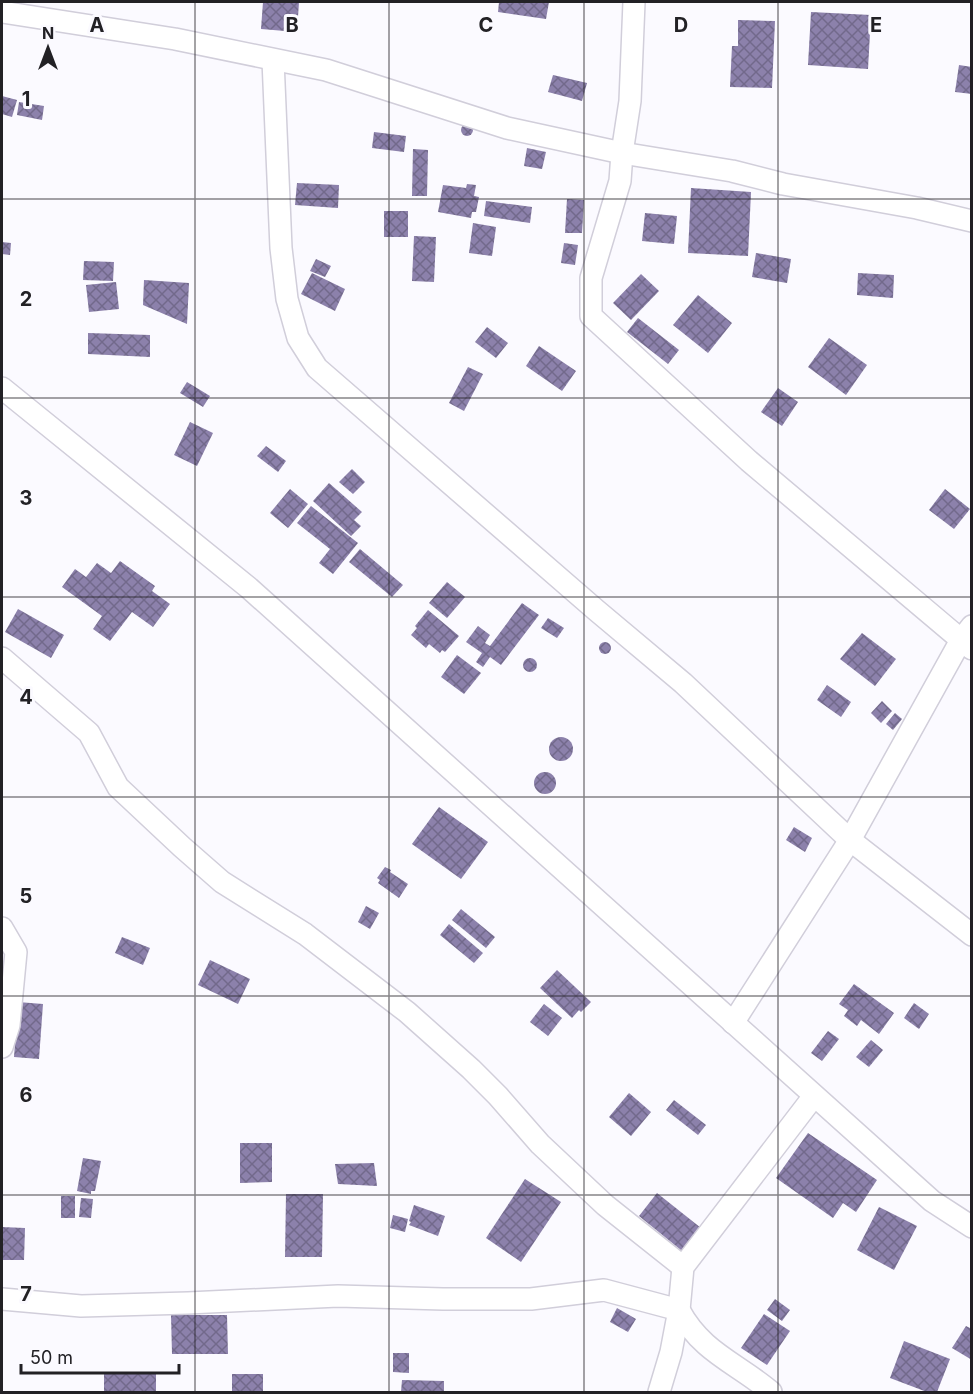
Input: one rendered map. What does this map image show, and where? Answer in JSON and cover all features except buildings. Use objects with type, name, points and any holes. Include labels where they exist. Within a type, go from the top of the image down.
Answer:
[{"type":"street","points":[[634,2],[630,101],[620,181],[591,278],[591,316],[749,461],[968,638],[850,840],[733,1023]]},
{"type":"street","points":[[2,12],[175,39],[326,70],[507,128],[622,153],[732,171],[783,184],[917,208],[972,221]]},
{"type":"street","points":[[273,60],[280,248],[287,299],[298,338],[317,368],[683,683],[850,840],[972,935]]},
{"type":"street","points":[[2,388],[249,588],[932,1201],[972,1227]]},
{"type":"street","points":[[2,658],[89,733],[118,786],[182,847],[222,882],[305,933],[407,1012],[471,1069],[540,1144],[605,1205],[683,1267]]},
{"type":"street","points":[[2,928],[16,952],[9,1024],[2,1047]]},
{"type":"street","points":[[659,1392],[671,1352],[679,1310],[683,1267],[814,1096]]},
{"type":"street","points":[[2,1299],[93,1305],[338,1296],[531,1299],[604,1290],[679,1310],[687,1326],[713,1352],[771,1392]]}]
